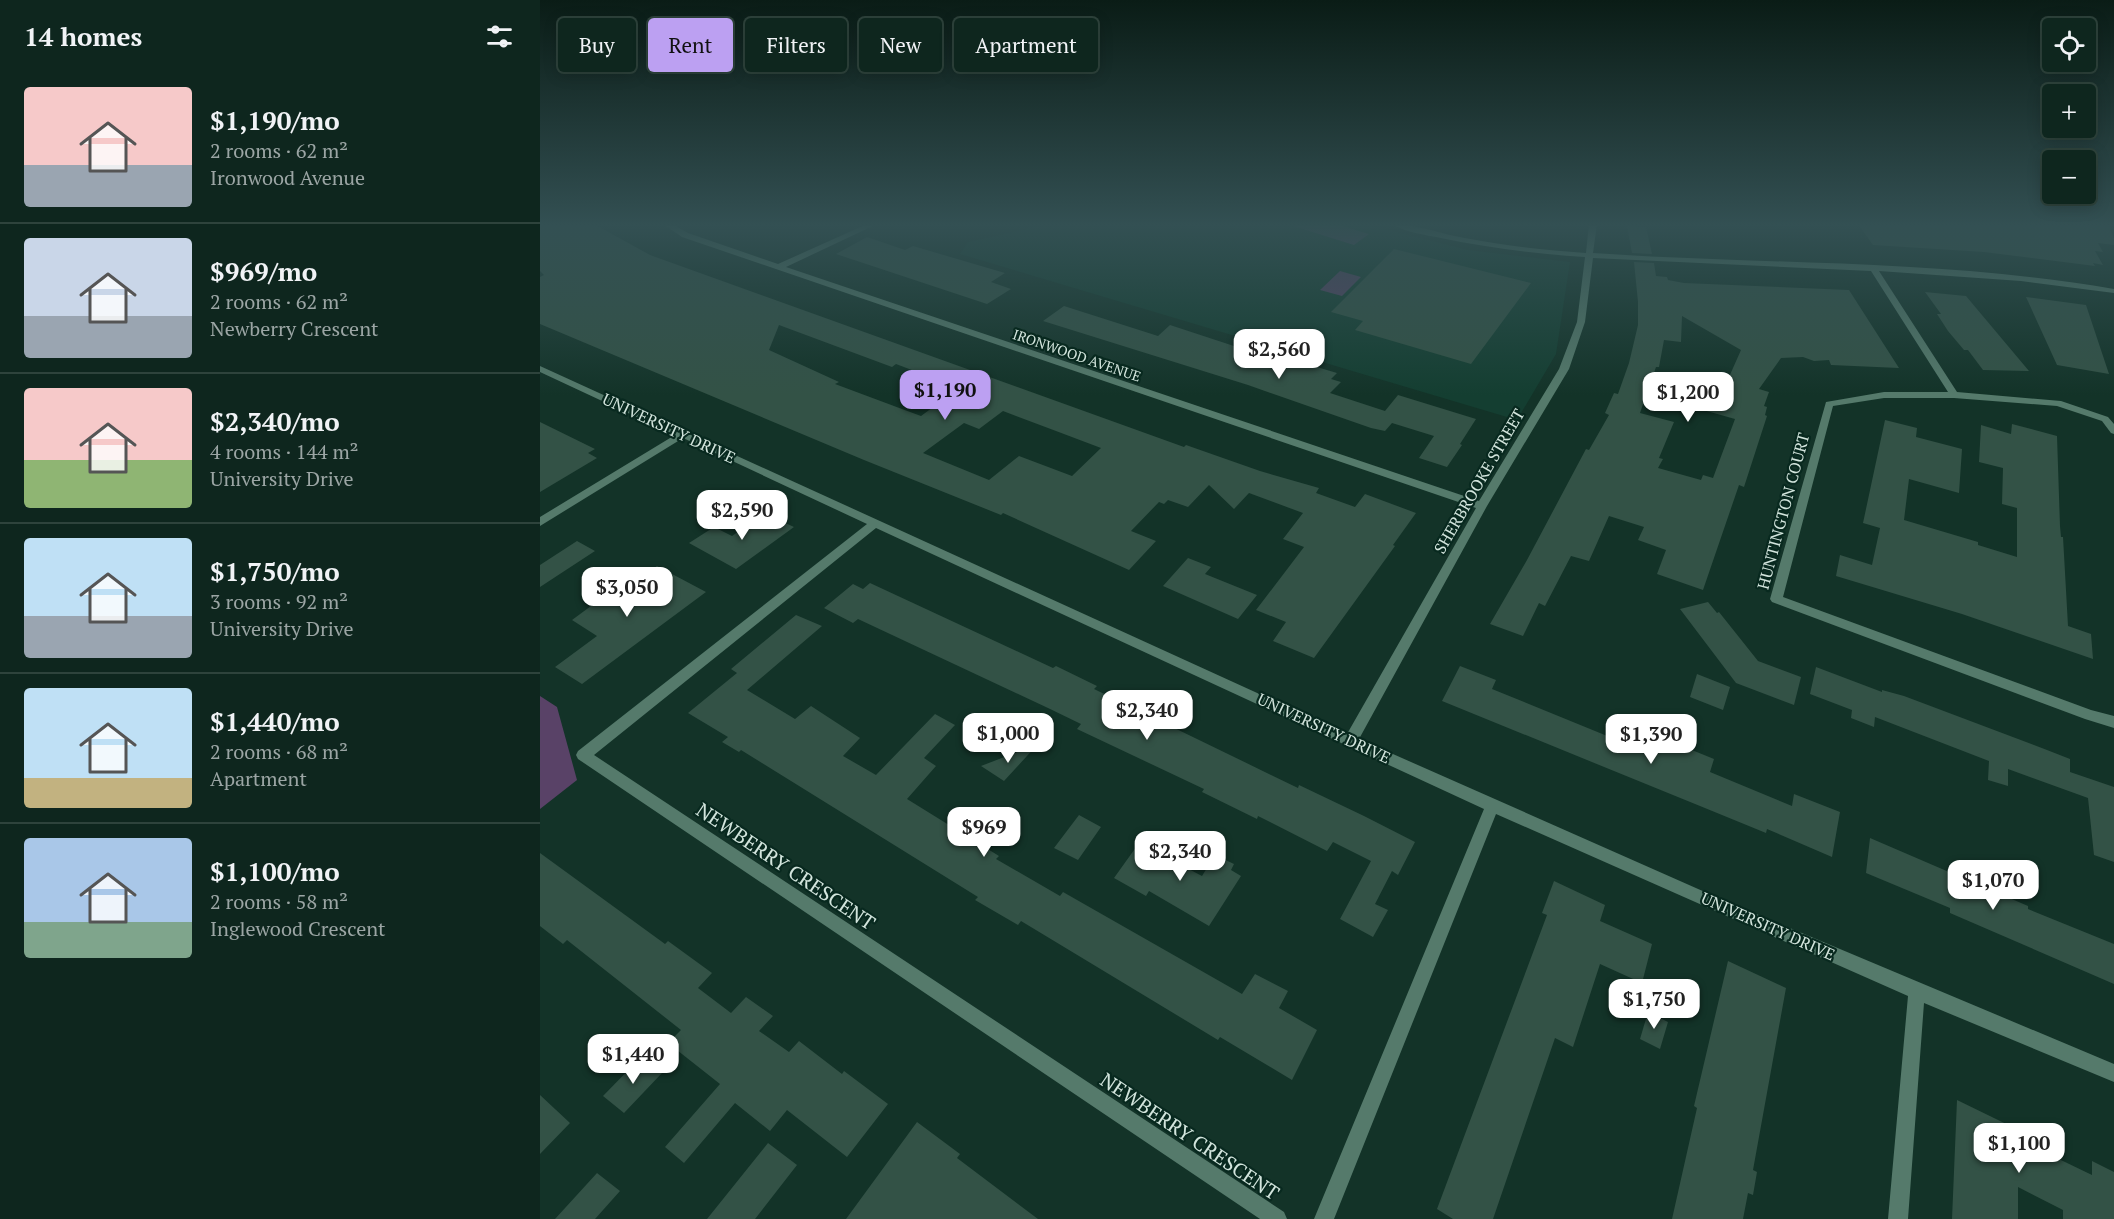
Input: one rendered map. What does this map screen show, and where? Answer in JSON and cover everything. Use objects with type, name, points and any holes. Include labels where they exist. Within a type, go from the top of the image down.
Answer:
[{"type":"street","name":"IRONWOOD AVENUE","points":[[819,281],[1482,506]]},
{"type":"street","name":"SHERBROOKE STREET","points":[[1351,740],[1482,506],[1564,369],[1581,322],[1587,281]]},
{"type":"street","points":[[1882,281],[1954,395]]},
{"type":"street","points":[[2051,281],[2114,291]]},
{"type":"street","name":"UNIVERSITY DRIVE","points":[[540,369],[1493,805],[1917,992],[2114,1073]]},
{"type":"street","name":"HUNTINGTON COURT","points":[[2114,431],[2105,419],[2058,403],[1954,395],[1884,395],[1829,404],[1776,599],[2114,722]]},
{"type":"street","points":[[540,522],[683,434]]},
{"type":"street","name":"NEWBERRY CRESCENT","points":[[876,523],[583,756],[1277,1219]]},
{"type":"street","points":[[1324,1219],[1493,805]]},
{"type":"street","points":[[1898,1219],[1917,992]]},
{"type":"shaded area","points":[[1050,281],[1567,281],[1556,354],[1517,420]]},
{"type":"shaded area","points":[[1330,281],[1357,281],[1342,296],[1320,290]]},
{"type":"shaded area","points":[[540,696],[557,707],[577,780],[540,809]]},
{"type":"building","points":[[540,281],[722,281],[1184,447],[1186,445],[1260,471],[1319,488],[1316,493],[1355,507],[1365,494],[1416,513],[1393,545],[1395,546],[1314,658],[1273,641],[1286,622],[1256,610],[1304,547],[1283,539],[1303,513],[1249,493],[1234,509],[1209,485],[1188,507],[1168,500],[1164,504],[1159,502],[1131,531],[1156,541],[1129,570],[1003,513],[1001,515],[864,460],[540,324]],"holes":[[[779,325],[892,367],[896,364],[959,388],[921,416],[835,384],[839,382],[769,350]],[[1003,411],[1101,448],[1072,476],[1019,456],[989,480],[923,453],[964,423],[979,429]]]},
{"type":"building","points":[[917,281],[993,281],[991,282],[1011,289],[987,304]]},
{"type":"building","points":[[1362,281],[1522,281],[1531,283],[1471,364],[1355,330],[1363,321],[1331,312]]},
{"type":"building","points":[[1636,281],[1849,290],[1899,368],[1831,365],[1829,360],[1814,361],[1803,357],[1781,358],[1759,389],[1769,392],[1764,406],[1767,407],[1765,415],[1767,416],[1744,487],[1739,485],[1703,590],[1657,574],[1666,550],[1638,540],[1644,527],[1609,516],[1589,561],[1571,556],[1545,606],[1539,603],[1523,636],[1490,624],[1586,449],[1589,450],[1609,415],[1605,413],[1614,393],[1618,394],[1629,363],[1638,325]],"holes":[[[1682,316],[1741,350],[1729,377],[1719,390],[1704,387],[1696,408],[1735,419],[1713,478],[1703,475],[1701,480],[1658,468],[1663,459],[1659,458],[1674,422],[1640,413],[1656,367],[1659,367],[1664,340],[1681,342]]]},
{"type":"building","points":[[1925,292],[1966,296],[2029,371],[1983,370],[1968,350],[1964,350],[1948,331],[1937,314],[1941,314]]},
{"type":"building","points":[[2026,297],[2086,305],[2109,374],[2057,365]]},
{"type":"building","points":[[1064,306],[1158,336],[1170,325],[1286,363],[1290,359],[1337,373],[1331,379],[1341,382],[1330,393],[1385,411],[1398,395],[1476,419],[1447,467],[1419,458],[1434,436],[1392,423],[1385,431],[1371,428],[1248,385],[1043,321]]},
{"type":"building","points":[[1885,420],[1917,428],[1916,437],[1962,449],[1959,493],[1909,479],[1904,520],[1978,542],[1978,545],[2017,557],[2017,508],[2002,504],[2003,468],[1979,462],[1981,425],[2011,434],[2012,424],[2057,436],[2060,526],[2061,537],[2063,537],[2068,626],[2091,634],[2093,659],[1962,614],[1836,576],[1840,555],[1872,565],[1880,528],[1863,523]]},
{"type":"building","points":[[540,422],[595,449],[588,453],[597,458],[540,492]]},
{"type":"building","points":[[764,513],[794,527],[736,569],[689,543],[714,527],[732,536]]},
{"type":"building","points":[[577,541],[595,551],[540,587],[540,565]]},
{"type":"building","points":[[1188,558],[1211,567],[1205,574],[1257,595],[1238,619],[1163,586]]},
{"type":"building","points":[[657,566],[706,592],[582,684],[555,667],[597,636],[572,620],[591,606],[584,602],[632,569],[643,575]]},
{"type":"building","points":[[870,583],[1053,668],[1056,666],[1097,686],[1094,689],[1415,842],[1398,875],[1392,871],[1375,904],[1388,910],[1373,937],[1340,919],[1371,861],[1333,842],[1327,851],[1258,816],[1257,819],[1202,792],[1204,789],[1077,729],[1081,724],[858,619],[853,623],[824,608],[853,584],[863,589]]},
{"type":"building","points":[[1708,602],[1717,613],[1719,612],[1758,661],[1801,677],[1794,705],[1736,683],[1680,609]]},
{"type":"building","points":[[796,615],[822,626],[747,690],[795,719],[811,706],[860,738],[843,756],[876,775],[935,714],[955,725],[924,758],[936,766],[907,799],[999,856],[996,859],[1060,896],[1063,892],[1242,994],[1255,974],[1288,991],[1279,1008],[1317,1030],[1292,1080],[1220,1037],[1218,1040],[1021,921],[1018,925],[975,900],[978,897],[741,750],[739,752],[722,742],[728,737],[688,713],[737,673],[731,669]]},
{"type":"building","points":[[1460,666],[1496,680],[1492,689],[1644,751],[1650,733],[1714,759],[1710,772],[1792,806],[1794,794],[1840,812],[1832,857],[1767,829],[1766,833],[1442,701]]},
{"type":"building","points":[[1816,667],[1882,692],[1882,690],[1904,696],[2070,759],[2070,772],[2114,787],[2114,862],[2094,855],[2088,798],[2008,769],[2008,786],[1988,780],[1989,761],[1875,717],[1874,727],[1851,718],[1852,710],[1810,694]]},
{"type":"building","points":[[1697,674],[1730,687],[1723,710],[1690,697]]},
{"type":"building","points":[[1038,744],[1004,781],[981,766]]},
{"type":"building","points":[[1079,815],[1101,827],[1078,860],[1054,848]]},
{"type":"building","points":[[1870,838],[2028,906],[2028,909],[2114,944],[2114,984],[1950,913],[1950,908],[1866,873]]},
{"type":"building","points":[[1139,843],[1202,876],[1215,855],[1234,864],[1231,870],[1241,876],[1209,926],[1149,891],[1146,896],[1114,878]]},
{"type":"building","points":[[540,853],[665,944],[668,941],[712,973],[698,988],[731,1013],[746,997],[773,1016],[759,1031],[789,1052],[799,1041],[842,1074],[844,1071],[888,1104],[847,1157],[787,1110],[770,1131],[735,1103],[684,1163],[665,1147],[720,1084],[668,1043],[681,1030],[567,940],[563,944],[540,926]]},
{"type":"building","points":[[1554,881],[1605,905],[1600,921],[1652,944],[1642,983],[1600,964],[1573,1047],[1555,1038],[1493,1219],[1453,1219],[1437,1209],[1547,915],[1542,913]]},
{"type":"building","points":[[1728,961],[1786,988],[1753,1170],[1757,1172],[1753,1195],[1748,1193],[1743,1219],[1672,1219],[1697,1108],[1694,1106]]},
{"type":"building","points":[[1648,1012],[1668,1022],[1660,1049],[1640,1039]]},
{"type":"building","points":[[642,1056],[662,1073],[624,1113],[603,1096]]},
{"type":"building","points":[[540,1095],[570,1123],[540,1154]]},
{"type":"building","points":[[1957,1100],[2035,1138],[2036,1148],[2092,1175],[2092,1161],[2114,1172],[2114,1219],[2063,1219],[2063,1210],[2018,1187],[2018,1219],[1952,1219]]},
{"type":"building","points":[[917,1122],[960,1154],[957,1158],[1038,1219],[846,1219]]},
{"type":"building","points":[[768,1143],[797,1165],[755,1219],[707,1219]]},
{"type":"building","points":[[597,1173],[620,1191],[595,1219],[555,1219]]}]
